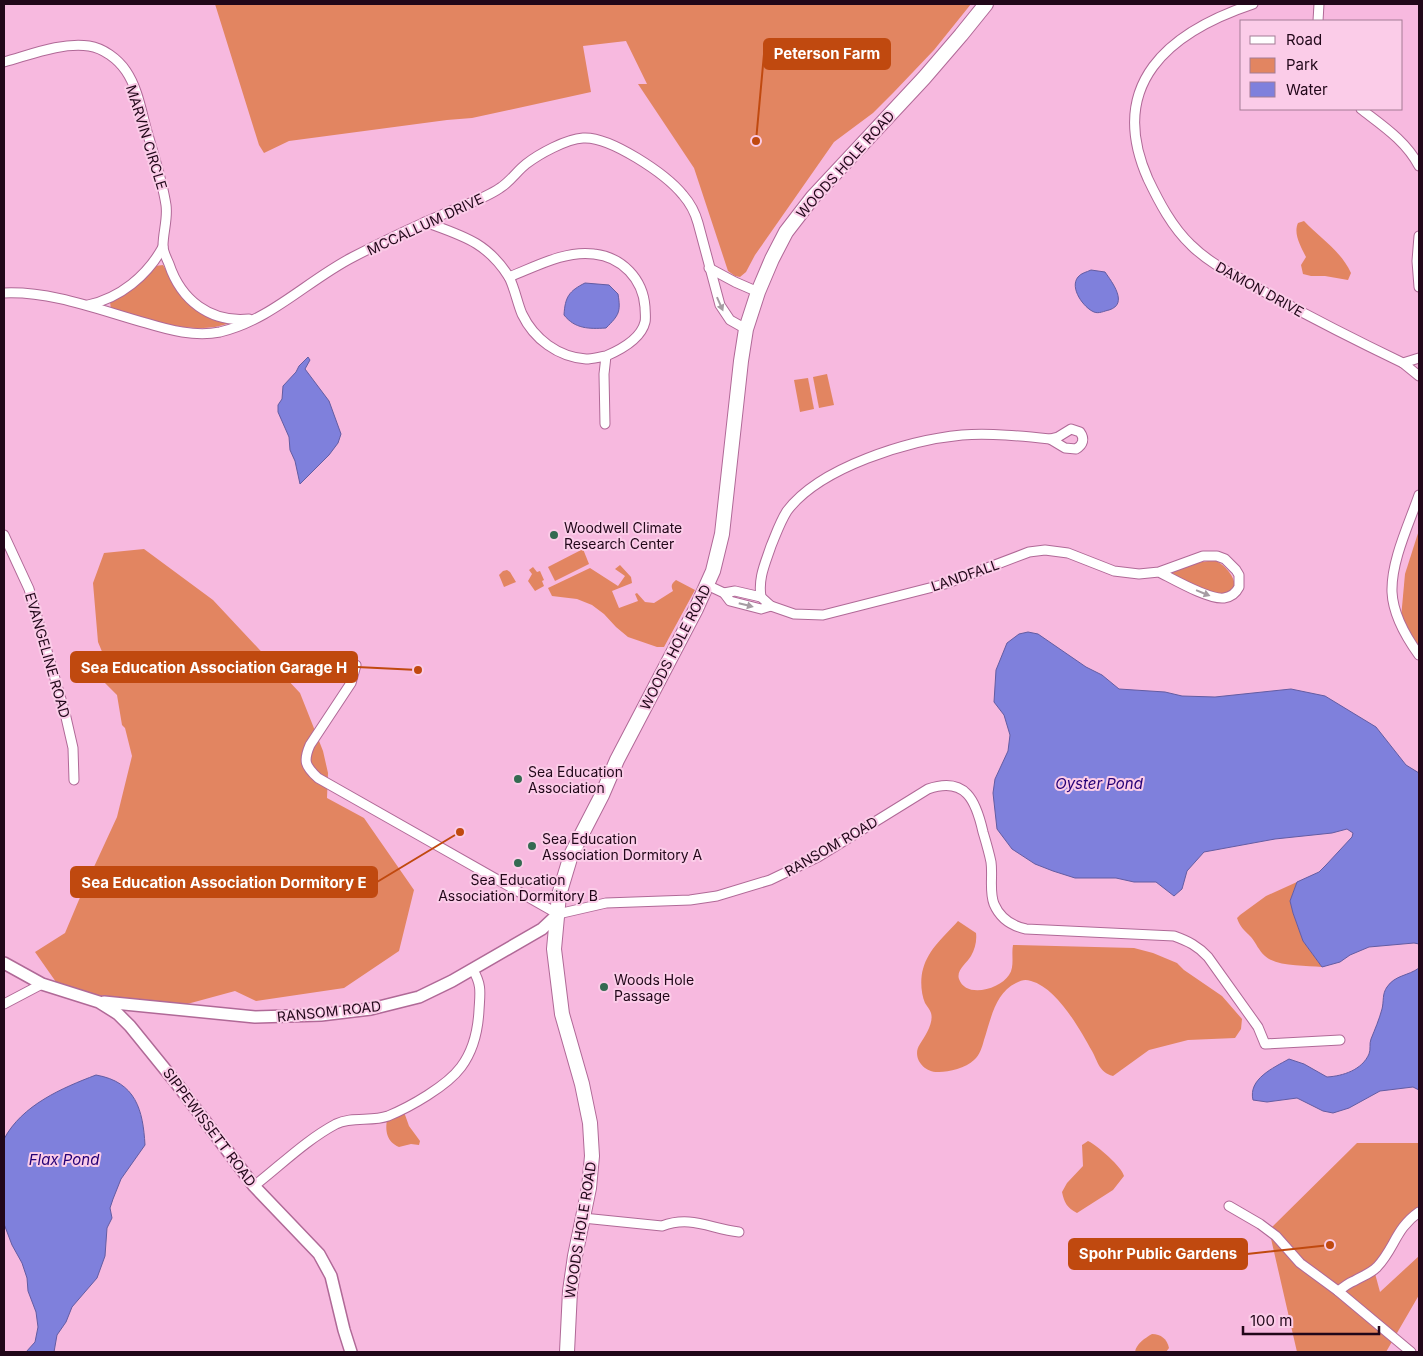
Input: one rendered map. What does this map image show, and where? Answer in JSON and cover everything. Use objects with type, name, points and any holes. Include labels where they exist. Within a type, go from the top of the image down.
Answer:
[{"type":"highway","name":"WOODS HOLE ROAD","points":[[567,1352],[570,1291],[589,1188],[592,1156],[590,1123],[582,1084],[562,1014],[554,949],[559,895],[572,855],[617,760],[708,585],[722,534],[746,329],[758,292],[772,259],[786,232],[803,209],[836,171],[924,78],[986,4]]},
{"type":"main road","name":"RANSOM ROAD","points":[[99,1002],[255,1017],[321,1015],[371,1009],[429,993],[473,970],[542,929],[558,914]]},
{"type":"main road","name":"SIPPEWISSETT ROAD","points":[[4,963],[42,984],[99,1002],[118,1014],[142,1040],[254,1186],[310,1244],[325,1264],[335,1290],[351,1352]]},
{"type":"street","name":"DAMON DRIVE","points":[[1253,4],[1231,11],[1187,34],[1167,51],[1145,77],[1137,99],[1134,126],[1140,161],[1160,206],[1191,245],[1218,267],[1330,327],[1403,363],[1419,376]]},
{"type":"street","points":[[1318,20],[1319,4]]},
{"type":"street","name":"MARVIN CIRCLE","points":[[4,62],[66,46],[90,46],[114,58],[126,72],[136,94],[163,189],[167,208],[163,247],[176,282],[194,304],[209,312],[242,320],[255,318]]},
{"type":"street","points":[[1362,110],[1396,136],[1412,154],[1419,166]]},
{"type":"street","name":"MCCALLUM DRIVE","points":[[4,294],[32,294],[88,305],[165,328],[198,333],[208,334],[232,328],[270,311],[350,258],[501,188],[526,164],[552,148],[582,138],[598,139],[620,148],[661,175],[682,194],[695,212],[717,296],[725,314],[736,324],[746,329]]},
{"type":"street","points":[[426,222],[470,239],[489,252],[516,289],[522,313],[532,331],[546,345],[566,354],[587,359],[606,356],[619,350],[637,336],[646,322],[643,292],[634,276],[627,269],[601,255],[578,254],[556,259],[509,277]]},
{"type":"street","points":[[1419,236],[1417,261],[1419,287]]},
{"type":"street","name":"MARVIN CIRCLE","points":[[88,305],[107,300],[130,285],[152,264],[163,247]]},
{"type":"street","points":[[709,268],[758,292]]},
{"type":"street","points":[[605,424],[604,374],[606,356]]},
{"type":"street","points":[[1403,363],[1419,358]]},
{"type":"street","points":[[761,597],[760,579],[778,526],[799,498],[829,476],[879,454],[904,445],[927,440],[979,434],[1050,439]]},
{"type":"street","points":[[1419,495],[1395,564],[1392,591],[1394,607],[1401,626],[1419,655]]},
{"type":"street","name":"EVANGELINE ROAD","points":[[4,535],[29,589],[65,713],[73,748],[74,780]]},
{"type":"street","name":"LANDFALL","points":[[724,593],[735,591],[761,597],[770,606],[794,614],[823,615],[945,584],[1036,551],[1060,551],[1119,572],[1138,574],[1159,572],[1209,555],[1217,556],[1225,558],[1236,570],[1239,575],[1239,586],[1232,595],[1219,598],[1178,582],[1159,572]]},
{"type":"street","name":"LANDFALL","points":[[708,585],[724,593],[730,601],[761,609],[770,606]]},
{"type":"street","points":[[356,665],[351,683],[310,744],[306,756],[308,768],[318,778],[558,914]]},
{"type":"street","name":"RANSOM ROAD","points":[[558,914],[606,903],[690,900],[717,896],[770,880],[818,857],[921,793],[936,786],[952,786],[964,791],[976,805],[991,863],[992,898],[995,906],[1007,921],[1016,927],[1174,936],[1189,941],[1199,947],[1208,957],[1258,1027],[1266,1044],[1340,1040]]},
{"type":"street","points":[[254,1186],[318,1134],[339,1122],[387,1116],[413,1104],[454,1075],[462,1067],[469,1053],[478,1023],[481,988],[473,970]]},
{"type":"street","points":[[4,1004],[42,984]]},
{"type":"street","points":[[1229,1206],[1260,1224],[1276,1236],[1300,1263],[1338,1291],[1410,1352]]},
{"type":"street","points":[[1338,1291],[1378,1267],[1400,1229],[1419,1212]]},
{"type":"street","points":[[583,1218],[662,1226],[674,1221],[697,1222],[724,1231],[739,1232]]},
{"type":"green space","points":[[215,4],[971,4],[934,50],[893,93],[873,113],[834,142],[755,255],[746,272],[740,277],[728,271],[694,168],[638,84],[647,84],[626,41],[583,46],[591,92],[472,118],[289,141],[264,153],[259,145]]},
{"type":"green space","points":[[1304,221],[1342,258],[1351,273],[1348,280],[1303,274],[1301,265],[1306,257],[1296,232],[1298,223]]},
{"type":"green space","points":[[163,265],[182,297],[191,304],[230,323],[215,327],[185,327],[155,322],[111,309],[110,302],[128,291],[155,266]]},
{"type":"green space","points":[[827,374],[834,405],[819,408],[813,377]]},
{"type":"green space","points":[[808,378],[814,409],[800,412],[794,380]]},
{"type":"green space","points":[[1419,530],[1419,648],[1401,618],[1405,574]]},
{"type":"green space","points":[[144,549],[213,600],[300,693],[323,751],[328,773],[327,798],[364,818],[414,890],[399,951],[344,988],[256,1001],[235,991],[165,1010],[63,992],[35,952],[65,933],[117,817],[132,756],[125,728],[122,725],[117,695],[102,680],[103,654],[98,642],[93,583],[104,553]]},
{"type":"green space","points":[[583,549],[589,564],[555,581],[548,567]]},
{"type":"green space","points":[[1214,560],[1226,568],[1233,579],[1234,590],[1229,593],[1210,592],[1171,573],[1196,563]]},
{"type":"green space","points":[[620,565],[631,577],[632,583],[612,591],[619,608],[638,601],[635,594],[637,593],[645,602],[654,603],[673,591],[672,585],[676,580],[695,590],[664,647],[657,647],[628,637],[592,605],[577,599],[552,596],[548,588],[590,568],[618,586],[625,576],[615,569]]},
{"type":"green space","points":[[533,567],[537,572],[540,571],[544,580],[542,581],[544,586],[535,591],[528,581],[532,574],[529,570]]},
{"type":"green space","points":[[507,570],[516,582],[504,587],[499,575]]},
{"type":"green space","points":[[1297,882],[1290,901],[1293,913],[1303,941],[1322,967],[1284,964],[1270,960],[1261,952],[1237,918],[1266,896]]},
{"type":"green space","points":[[958,921],[976,933],[974,951],[960,970],[958,976],[963,985],[968,989],[983,990],[1005,980],[1012,968],[1013,945],[1134,948],[1153,953],[1177,963],[1184,970],[1222,996],[1242,1019],[1241,1029],[1235,1038],[1188,1040],[1149,1050],[1113,1076],[1105,1072],[1100,1066],[1081,1031],[1058,1000],[1041,985],[1024,980],[1009,987],[998,1000],[978,1056],[974,1060],[967,1065],[952,1070],[934,1072],[928,1070],[920,1063],[917,1054],[932,1017],[923,995],[922,973],[933,949]]},
{"type":"green space","points":[[404,1112],[409,1126],[420,1141],[419,1145],[411,1144],[399,1147],[389,1139],[386,1128],[387,1120]]},
{"type":"green space","points":[[1088,1141],[1109,1157],[1119,1167],[1124,1176],[1113,1190],[1077,1213],[1066,1204],[1062,1192],[1067,1183],[1083,1166],[1082,1145]]},
{"type":"green space","points":[[1357,1143],[1419,1143],[1419,1214],[1396,1234],[1373,1266],[1380,1292],[1419,1256],[1419,1295],[1386,1352],[1297,1352],[1269,1230]]},
{"type":"green space","points":[[1152,1334],[1161,1336],[1165,1340],[1169,1348],[1166,1352],[1135,1352],[1139,1344]]},
{"type":"water","points":[[1091,270],[1105,272],[1111,281],[1118,298],[1118,303],[1115,307],[1096,313],[1082,302],[1076,292],[1076,281],[1081,274]]},
{"type":"water","points":[[585,283],[609,285],[618,294],[618,313],[606,328],[578,326],[564,315],[565,304],[569,295]]},
{"type":"water","points":[[308,357],[310,360],[305,369],[329,401],[341,434],[338,443],[329,455],[300,484],[295,461],[290,450],[289,437],[278,412],[278,405],[282,399],[283,386]]},
{"type":"water","name":"Oyster Pond","points":[[1028,632],[1038,634],[1086,667],[1102,675],[1119,689],[1165,692],[1182,696],[1215,697],[1291,689],[1325,696],[1376,727],[1406,765],[1419,773],[1419,944],[1369,947],[1350,955],[1340,962],[1322,967],[1303,941],[1290,901],[1297,882],[1319,872],[1326,865],[1352,837],[1353,833],[1347,829],[1332,833],[1275,839],[1204,852],[1187,871],[1182,889],[1174,896],[1156,882],[1134,882],[1116,878],[1075,878],[1035,864],[1012,849],[997,829],[993,793],[995,779],[1008,751],[1010,735],[1004,715],[994,702],[996,670],[1007,643],[1019,634]]},
{"type":"water","points":[[1419,968],[1419,1090],[1413,1087],[1380,1091],[1349,1108],[1333,1113],[1323,1111],[1297,1098],[1267,1102],[1253,1100],[1252,1093],[1258,1080],[1269,1070],[1289,1059],[1304,1064],[1327,1077],[1345,1074],[1357,1068],[1366,1060],[1369,1054],[1370,1041],[1381,1013],[1385,990],[1394,980]]},
{"type":"water","name":"Flax Pond","points":[[96,1075],[110,1079],[129,1091],[139,1109],[145,1145],[121,1179],[113,1199],[110,1208],[112,1218],[107,1228],[105,1256],[97,1278],[72,1307],[66,1322],[57,1335],[54,1352],[26,1352],[35,1342],[38,1327],[36,1312],[28,1291],[27,1278],[4,1224],[4,1139],[21,1116],[32,1107],[57,1092]]},
{"type":"place","name":"Peterson Farm","points":[[756,141]]},
{"type":"place","name":"Woodwell Climate Research Center","points":[[554,535]]},
{"type":"place","name":"Sea Education Association Garage H","points":[[418,670]]},
{"type":"place","name":"Sea Education Association","points":[[518,779]]},
{"type":"place","name":"Sea Education Association Dormitory E","points":[[460,832]]},
{"type":"place","name":"Sea Education Association Dormitory A","points":[[532,846]]},
{"type":"place","name":"Sea Education Association Dormitory B","points":[[518,863]]},
{"type":"place","name":"Woods Hole Passage","points":[[604,987]]},
{"type":"place","name":"Spohr Public Gardens","points":[[1330,1245]]}]
